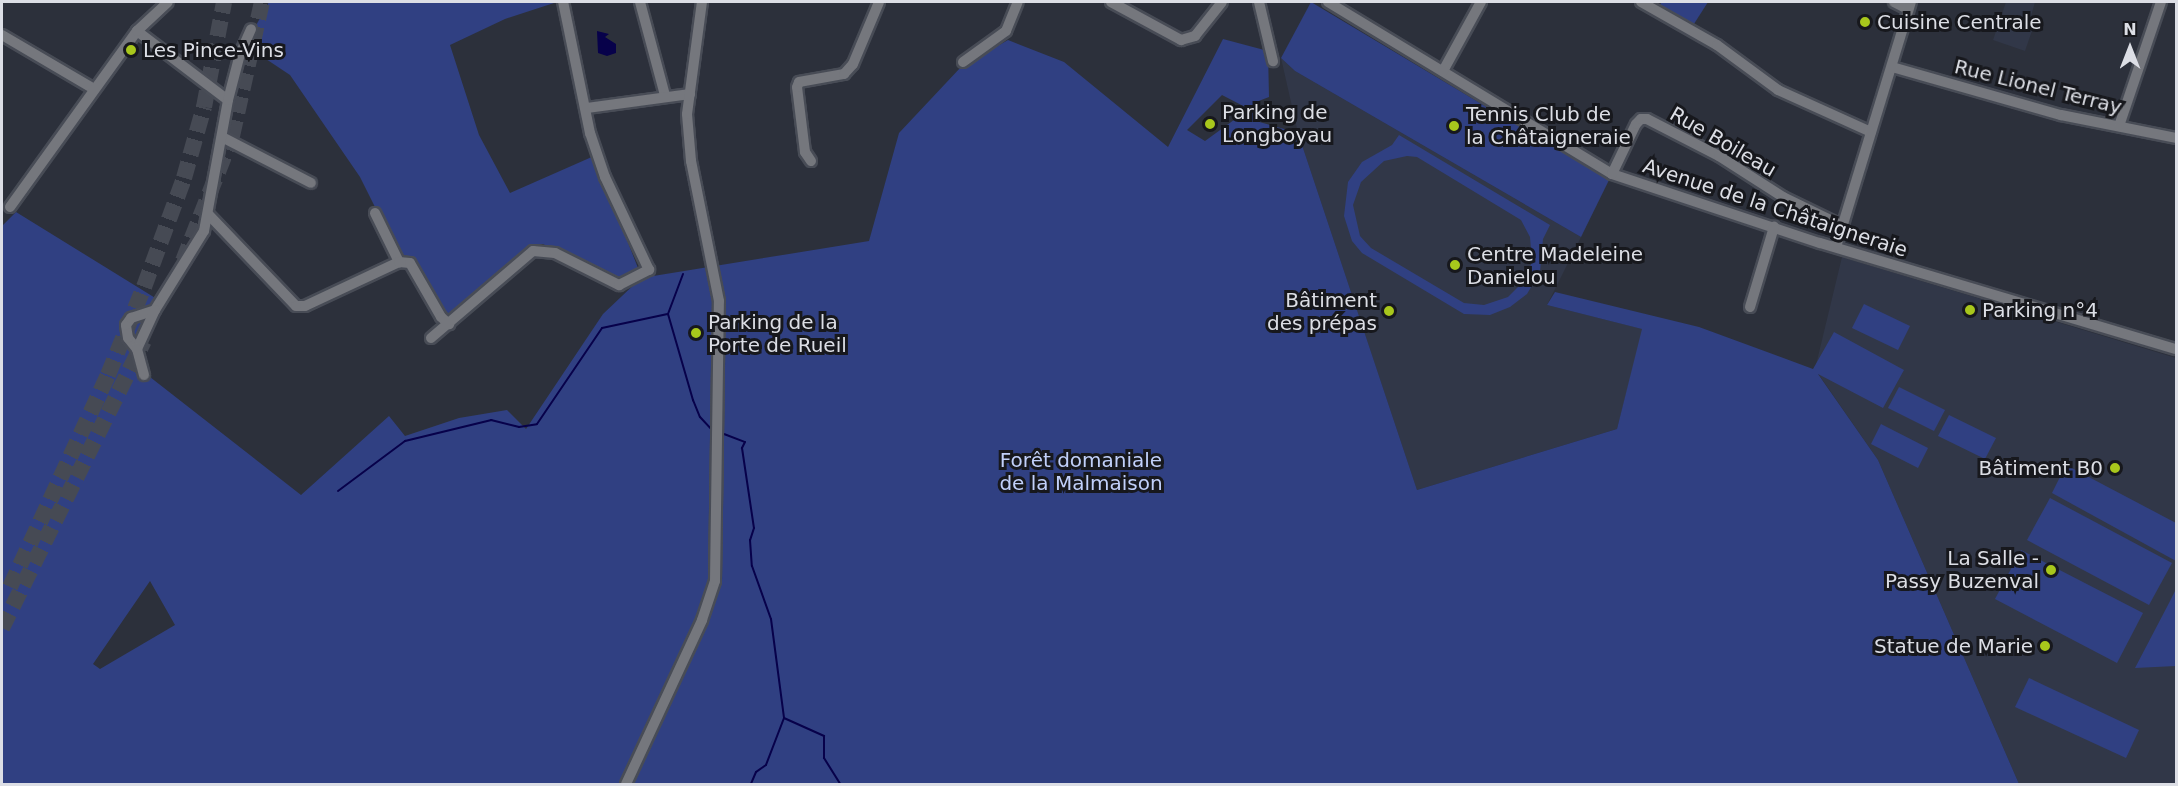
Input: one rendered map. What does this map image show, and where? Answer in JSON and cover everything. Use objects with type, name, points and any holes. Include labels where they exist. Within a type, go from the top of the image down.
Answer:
[{"type":"street","points":[[10,207],[137,32],[168,2]]},
{"type":"street","points":[[431,338],[533,251],[555,253],[619,285],[649,270],[605,177],[590,133],[587,108],[563,2]]},
{"type":"street","points":[[640,2],[665,95]]},
{"type":"street","points":[[626,784],[702,620],[715,581],[719,301],[691,161],[690,94],[702,2]]},
{"type":"street","points":[[811,161],[805,152],[796,87],[799,82],[844,74],[853,63],[879,2]]},
{"type":"street","points":[[963,62],[1006,31],[1018,2]]},
{"type":"street","points":[[1111,2],[1181,40],[1195,36],[1222,2]]},
{"type":"street","points":[[1259,2],[1273,61]]},
{"type":"street","name":"Avenue de la Châtaigneraie","points":[[1328,2],[1612,174],[1774,228],[2176,349]]},
{"type":"street","points":[[1443,71],[1481,2]]},
{"type":"street","points":[[1641,2],[1718,45],[1778,90],[1871,132]]},
{"type":"street","points":[[1836,247],[1910,5],[1894,2]]},
{"type":"street","points":[[2119,126],[2161,2]]},
{"type":"street","points":[[137,349],[155,310],[200,240],[208,214],[228,100],[240,54],[251,29]]},
{"type":"street","points":[[137,32],[228,100]]},
{"type":"street","points":[[2,35],[94,89]]},
{"type":"street","name":"Rue Lionel Terray","points":[[1892,67],[2061,115],[2176,138]]},
{"type":"street","points":[[587,108],[665,95],[690,94]]},
{"type":"street","name":"Rue Boileau","points":[[1612,174],[1636,124],[1641,118],[1647,119],[1719,156],[1783,197],[1843,226]]},
{"type":"street","points":[[222,137],[311,183]]},
{"type":"street","points":[[375,213],[399,262]]},
{"type":"street","points":[[208,214],[296,306],[305,306],[399,262],[416,267],[441,317],[449,324]]},
{"type":"street","points":[[1750,307],[1774,228]]},
{"type":"street","points":[[144,375],[137,349],[128,338],[126,325],[131,318],[155,310]]},
{"type":"shaded area","points":[[2006,2],[2035,2],[2029,23],[2034,25],[2025,51],[1993,40]]},
{"type":"shaded area","points":[[597,31],[609,34],[605,37],[616,44],[616,53],[607,56],[598,53]]},
{"type":"shaded area","name":"Centre Madeleine Danielou","points":[[1281,58],[1295,71],[1581,237],[1547,305],[1643,329],[1617,429],[1417,490],[1298,133]]},
{"type":"shaded area","name":"La Salle - Passy Buzenval","points":[[1842,257],[2176,358],[2176,784],[2019,784],[1878,460],[1815,369]]},
{"type":"green space","points":[[269,2],[557,2],[505,19],[450,45],[479,135],[510,193],[594,156],[638,268],[630,279],[620,285],[543,244],[535,245],[452,318],[441,310],[415,259],[398,253],[360,177],[290,75],[245,45]]},
{"type":"green space","name":"Tennis Club de la Châtaigneraie","points":[[1311,2],[1609,180],[1581,237],[1295,71],[1281,58]]},
{"type":"green space","points":[[1662,2],[1708,2],[1692,27],[1658,7]]},
{"type":"green space","name":"Forêt domaniale de la Malmaison","points":[[1223,39],[1268,51],[1269,97],[1256,102],[1256,121],[1298,133],[1417,490],[1617,429],[1642,329],[1547,305],[1555,292],[1699,327],[1813,369],[1834,332],[1904,370],[1883,408],[1818,374],[1878,460],[2019,784],[2,784],[2,226],[16,212],[165,304],[140,353],[150,377],[301,495],[389,416],[405,436],[459,418],[507,410],[526,429],[603,314],[641,278],[869,241],[899,133],[961,67],[1008,40],[1064,62],[1168,147]],"holes":[[[1222,95],[1249,109],[1205,141],[1187,130]],[[150,581],[175,625],[100,669],[93,664]]]},
{"type":"green space","points":[[1399,135],[1550,225],[1543,239],[1540,272],[1527,294],[1510,307],[1490,315],[1464,314],[1362,253],[1352,241],[1344,216],[1348,182],[1362,162],[1392,145]],"holes":[[[1407,156],[1417,157],[1521,220],[1530,237],[1532,262],[1524,281],[1508,297],[1484,305],[1464,303],[1371,248],[1360,236],[1353,205],[1361,182],[1384,161]]]},
{"type":"green space","points":[[1864,304],[1910,326],[1898,350],[1852,328]]},
{"type":"green space","points":[[1899,387],[1945,410],[1934,431],[1888,408]]},
{"type":"green space","points":[[1949,415],[1996,438],[1985,459],[1938,436]]},
{"type":"green space","points":[[1881,424],[1928,448],[1918,468],[1871,444]]},
{"type":"green space","points":[[2066,465],[2176,523],[2176,561],[2052,493]]},
{"type":"green space","points":[[2050,498],[2172,563],[2149,605],[2027,540]]},
{"type":"green space","points":[[2021,550],[2143,613],[2117,663],[1995,599]]},
{"type":"green space","points":[[2176,589],[2176,666],[2135,668],[2169,603]]},
{"type":"green space","points":[[2029,678],[2139,730],[2126,758],[2015,707]]},
{"type":"waterway","points":[[683,274],[668,314],[693,400],[700,417],[714,432]]},
{"type":"waterway","points":[[338,491],[405,441],[491,420],[519,427],[537,424],[602,328],[668,314]]},
{"type":"waterway","points":[[724,434],[745,442],[742,448],[754,528],[750,540],[752,566],[771,619],[784,718],[766,765],[756,772],[751,784]]},
{"type":"waterway","points":[[784,718],[824,736],[824,758],[840,784]]},
{"type":"tunnel","points":[[10,587],[108,375],[144,287],[184,178],[204,107],[224,2]]},
{"type":"tunnel","points":[[183,261],[232,136],[262,2]]},
{"type":"tunnel","points":[[2,628],[144,341]]},
{"type":"place","name":"Cuisine Centrale","points":[[1865,22]]},
{"type":"place","name":"Les Pince-Vins","points":[[131,50]]},
{"type":"place","name":"Parking de Longboyau","points":[[1210,124]]},
{"type":"place","name":"Tennis Club de la Châtaigneraie","points":[[1454,126]]},
{"type":"place","name":"Centre Madeleine Danielou","points":[[1455,265]]},
{"type":"place","name":"Parking n°4","points":[[1970,310]]},
{"type":"place","name":"Bâtiment des prépas","points":[[1389,311]]},
{"type":"place","name":"Parking de la Porte de Rueil","points":[[696,333]]},
{"type":"place","name":"Bâtiment B0","points":[[2115,468]]},
{"type":"place","name":"La Salle - Passy Buzenval","points":[[2051,570]]},
{"type":"place","name":"Statue de Marie","points":[[2045,646]]}]
